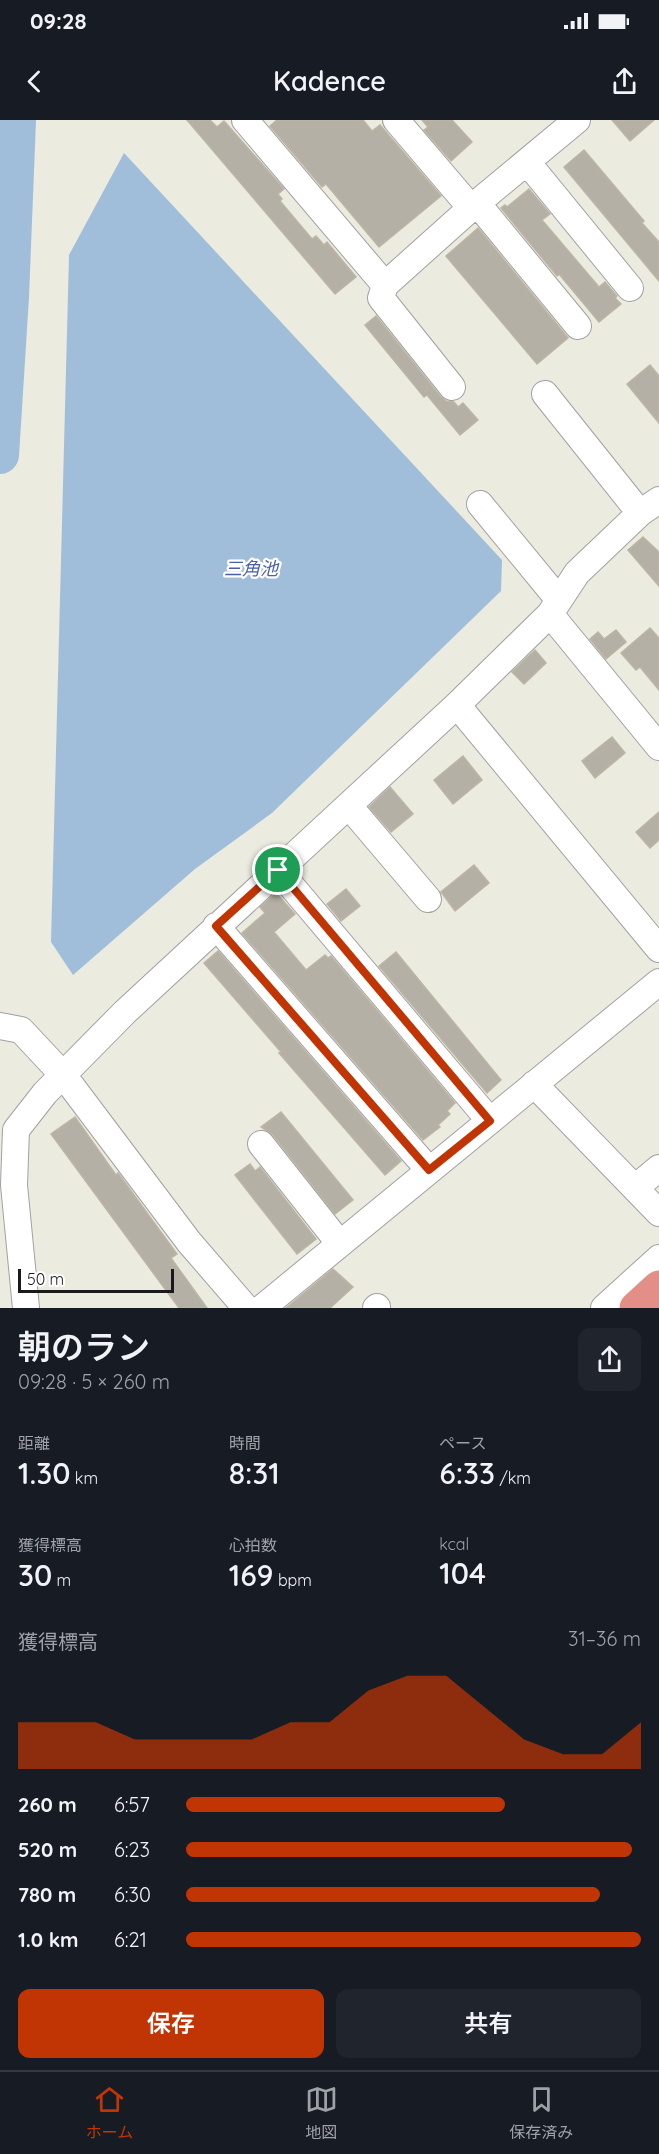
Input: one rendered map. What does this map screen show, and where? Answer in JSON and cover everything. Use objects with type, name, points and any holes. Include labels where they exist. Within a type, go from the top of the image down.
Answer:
[{"type":"highway","points":[[636,1308],[659,1287]]},
{"type":"street","points":[[244,120],[385,285]]},
{"type":"street","points":[[396,120],[474,205],[578,326]]},
{"type":"street","points":[[452,387],[381,298],[385,285],[474,205],[527,162],[560,125]]},
{"type":"street","points":[[527,162],[630,288]]},
{"type":"street","points":[[26,1308],[14,1185],[16,1130],[45,1093],[125,1011],[457,705],[554,607],[577,573],[650,506],[545,394]]},
{"type":"street","points":[[480,504],[659,747]]},
{"type":"street","points":[[457,705],[659,949]]},
{"type":"street","points":[[349,806],[428,899]]},
{"type":"street","points":[[278,870],[490,1121]]},
{"type":"street","points":[[216,926],[429,1170]]},
{"type":"street","points":[[262,1308],[659,982]]},
{"type":"street","points":[[4,1026],[21,1030],[64,1076],[189,1242],[246,1308]]},
{"type":"street","points":[[534,1084],[659,1213]]},
{"type":"street","points":[[261,1144],[340,1244]]},
{"type":"street","points":[[635,1188],[659,1168]]},
{"type":"street","points":[[604,1308],[659,1258]]},
{"type":"water","name":"三角池","points":[[124,153],[502,560],[501,591],[272,813],[195,869],[73,975],[51,942],[69,255]]},
{"type":"building","points":[[187,120],[210,120],[217,127],[224,121],[284,189],[278,194],[282,199],[280,201],[312,239],[316,236],[324,245],[327,242],[356,277],[335,294]]},
{"type":"building","points":[[277,120],[363,120],[372,131],[380,125],[441,196],[379,247],[326,184],[322,187],[270,126]]},
{"type":"building","points":[[422,120],[452,120],[472,142],[451,161],[424,130],[428,127]]},
{"type":"building","points":[[612,120],[654,120],[630,141]]},
{"type":"building","points":[[584,150],[659,242],[659,281],[564,167]]},
{"type":"building","points":[[529,189],[550,214],[542,220],[599,287],[605,282],[617,296],[615,298],[621,304],[599,322],[559,274],[557,276],[501,208],[505,205],[507,207]]},
{"type":"building","points":[[478,228],[568,338],[537,364],[446,256]]},
{"type":"building","points":[[376,316],[440,396],[446,401],[454,402],[458,407],[463,403],[478,420],[460,435],[427,395],[424,397],[365,325]]},
{"type":"building","points":[[650,365],[659,376],[659,423],[627,384]]},
{"type":"building","points":[[643,537],[659,552],[659,586],[628,550]]},
{"type":"building","points":[[650,628],[659,638],[659,690],[640,667],[636,670],[621,653]]},
{"type":"building","points":[[616,630],[626,642],[606,659],[590,639],[598,632],[604,639]]},
{"type":"building","points":[[535,650],[546,663],[524,684],[512,672]]},
{"type":"building","points":[[612,737],[625,753],[595,778],[582,761]]},
{"type":"building","points":[[463,756],[482,780],[453,804],[434,780]]},
{"type":"building","points":[[390,787],[413,814],[391,832],[369,807]]},
{"type":"building","points":[[659,812],[659,840],[650,848],[636,832]]},
{"type":"building","points":[[474,865],[489,883],[455,911],[441,892]]},
{"type":"building","points":[[346,889],[360,906],[341,921],[327,904]]},
{"type":"building","points":[[276,893],[295,914],[274,932],[306,970],[325,955],[328,958],[331,956],[455,1103],[447,1111],[450,1114],[438,1125],[440,1127],[423,1140],[242,933],[265,913],[260,907]]},
{"type":"building","points":[[218,951],[401,1161],[385,1175],[204,963]]},
{"type":"building","points":[[396,952],[501,1080],[487,1093],[379,966]]},
{"type":"building","points":[[281,1112],[353,1200],[335,1214],[273,1135],[261,1127]]},
{"type":"building","points":[[75,1117],[177,1254],[171,1258],[207,1308],[179,1308],[51,1134]]},
{"type":"building","points":[[250,1164],[255,1171],[260,1167],[316,1239],[297,1254],[235,1175]]},
{"type":"building","points":[[333,1269],[353,1287],[330,1308],[286,1308]]},
{"type":"waterway","points":[[0,455],[10,297],[17,120]]},
{"type":"route","points":[[278,870],[490,1121],[429,1170],[216,926],[278,870]]}]
